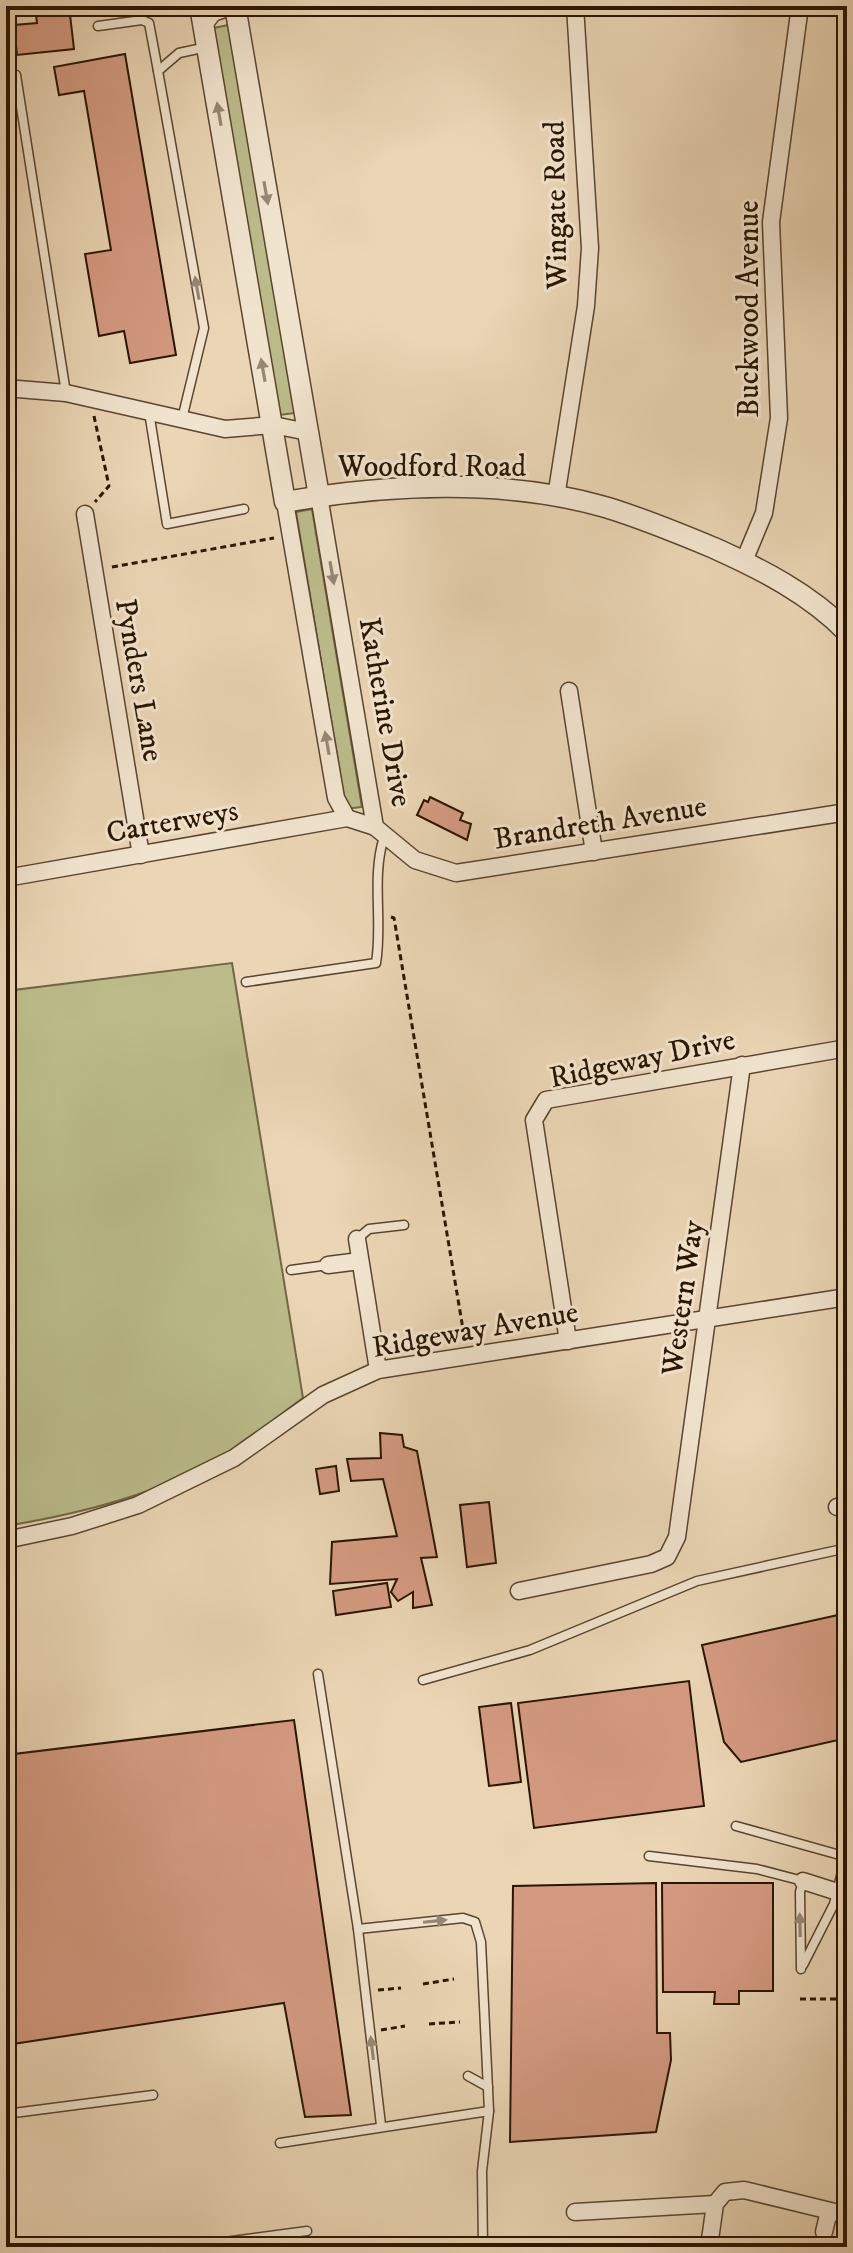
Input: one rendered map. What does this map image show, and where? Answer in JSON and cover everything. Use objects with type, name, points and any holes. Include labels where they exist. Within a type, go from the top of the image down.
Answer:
[{"type":"street","name":"Katherine Drive","points":[[234,6],[319,496],[380,832],[347,818],[336,798],[203,26],[213,13],[234,6]]},
{"type":"street","name":"Wingate Road","points":[[556,497],[586,306],[590,248],[575,6]]},
{"type":"street","name":"Buckwood Avenue","points":[[744,561],[764,513],[779,418],[771,222],[800,6]]},
{"type":"street","points":[[6,388],[66,393],[225,429],[273,425],[308,432]]},
{"type":"street","name":"Woodford Road","points":[[319,496],[414,489],[498,489],[604,507],[744,561],[787,585],[847,632]]},
{"type":"street","points":[[285,502],[319,496]]},
{"type":"street","name":"Pynders Lane","points":[[85,514],[141,855]]},
{"type":"street","points":[[569,691],[594,852]]},
{"type":"street","name":"Brandreth Avenue","points":[[380,832],[415,860],[456,873],[847,812]]},
{"type":"street","name":"Carterweys","points":[[6,878],[347,818]]},
{"type":"street","name":"Ridgeway Drive","points":[[568,1341],[534,1120],[546,1100],[847,1048]]},
{"type":"street","name":"Western Way","points":[[519,1591],[651,1564],[667,1557],[677,1537],[742,1065]]},
{"type":"street","points":[[357,1239],[378,1370]]},
{"type":"street","points":[[328,1265],[360,1261]]},
{"type":"street","name":"Ridgeway Avenue","points":[[6,1540],[72,1526],[138,1505],[234,1458],[323,1395],[378,1370],[847,1297]]},
{"type":"street","points":[[803,1881],[843,1893]]},
{"type":"street","points":[[709,2247],[715,2204],[725,2192],[744,2190],[847,2215]]},
{"type":"street","points":[[575,2212],[715,2204]]},
{"type":"street","points":[[824,2232],[829,2211]]},
{"type":"lane","points":[[98,26],[142,20],[149,23],[204,328],[182,419]]},
{"type":"lane","name":"Katherine Drive","points":[[158,71],[203,26]]},
{"type":"lane","points":[[16,75],[66,393]]},
{"type":"lane","points":[[148,411],[167,524],[244,509]]},
{"type":"lane","points":[[246,982],[376,963],[380,832]]},
{"type":"lane","points":[[357,1239],[369,1229],[404,1225]]},
{"type":"lane","points":[[291,1270],[328,1265]]},
{"type":"lane","points":[[423,1680],[530,1650],[697,1581],[847,1548]]},
{"type":"lane","points":[[318,1674],[358,1929],[381,2125]]},
{"type":"lane","points":[[649,1856],[757,1869],[803,1881],[800,1892],[801,1969],[843,1893],[847,1855],[736,1826]]},
{"type":"lane","points":[[358,1929],[463,1918],[475,1922],[481,1942],[489,2111],[482,2171],[483,2247]]},
{"type":"lane","points":[[468,2076],[488,2087]]},
{"type":"lane","points":[[6,2114],[153,2095]]},
{"type":"lane","points":[[280,2143],[381,2125],[489,2111]]},
{"type":"lane","points":[[187,2247],[307,2231]]},
{"type":"path","points":[[85,514],[109,486],[90,398]]},
{"type":"path","points":[[93,570],[281,537]]},
{"type":"path","points":[[378,915],[394,918],[467,1356]]},
{"type":"path","points":[[423,1984],[454,1979]]},
{"type":"path","points":[[375,1990],[401,1988]]},
{"type":"path","points":[[800,1999],[847,1999]]},
{"type":"path","points":[[429,2024],[460,2022]]},
{"type":"path","points":[[378,2030],[405,2026]]},
{"type":"green space","points":[[229,25],[295,413],[280,415],[213,28]]},
{"type":"green space","points":[[312,509],[362,807],[346,809],[296,512]]},
{"type":"green space","points":[[232,963],[303,1398],[228,1453],[175,1480],[92,1508],[6,1526],[6,991]]},
{"type":"building","points":[[35,6],[69,6],[74,49],[17,55],[14,25],[37,23]]},
{"type":"building","points":[[125,54],[176,355],[130,363],[124,331],[99,336],[85,254],[111,250],[84,91],[59,95],[54,67]]},
{"type":"building","points":[[430,797],[463,813],[460,820],[471,824],[467,840],[417,815],[424,800],[428,802]]},
{"type":"building","points":[[380,1433],[402,1435],[404,1447],[417,1451],[437,1557],[421,1558],[432,1605],[413,1608],[413,1592],[398,1601],[391,1592],[397,1579],[330,1584],[332,1542],[397,1536],[383,1479],[351,1481],[347,1459],[381,1458]]},
{"type":"building","points":[[336,1466],[339,1491],[320,1494],[316,1469]]},
{"type":"building","points":[[489,1502],[496,1563],[467,1567],[460,1505]]},
{"type":"building","points":[[387,1583],[391,1607],[336,1615],[333,1591]]},
{"type":"building","points":[[847,1613],[847,1738],[741,1762],[724,1742],[702,1645]]},
{"type":"building","points":[[689,1681],[704,1806],[534,1828],[518,1703]]},
{"type":"building","points":[[511,1703],[521,1782],[489,1786],[479,1707]]},
{"type":"building","points":[[294,1720],[351,2115],[305,2117],[284,2003],[6,2045],[6,1755]]},
{"type":"building","points":[[656,1883],[657,2033],[670,2033],[671,2060],[656,2132],[510,2142],[513,1886]]},
{"type":"building","points":[[662,1883],[773,1883],[773,1991],[739,1991],[739,2004],[714,2004],[715,1992],[663,1992]]}]
